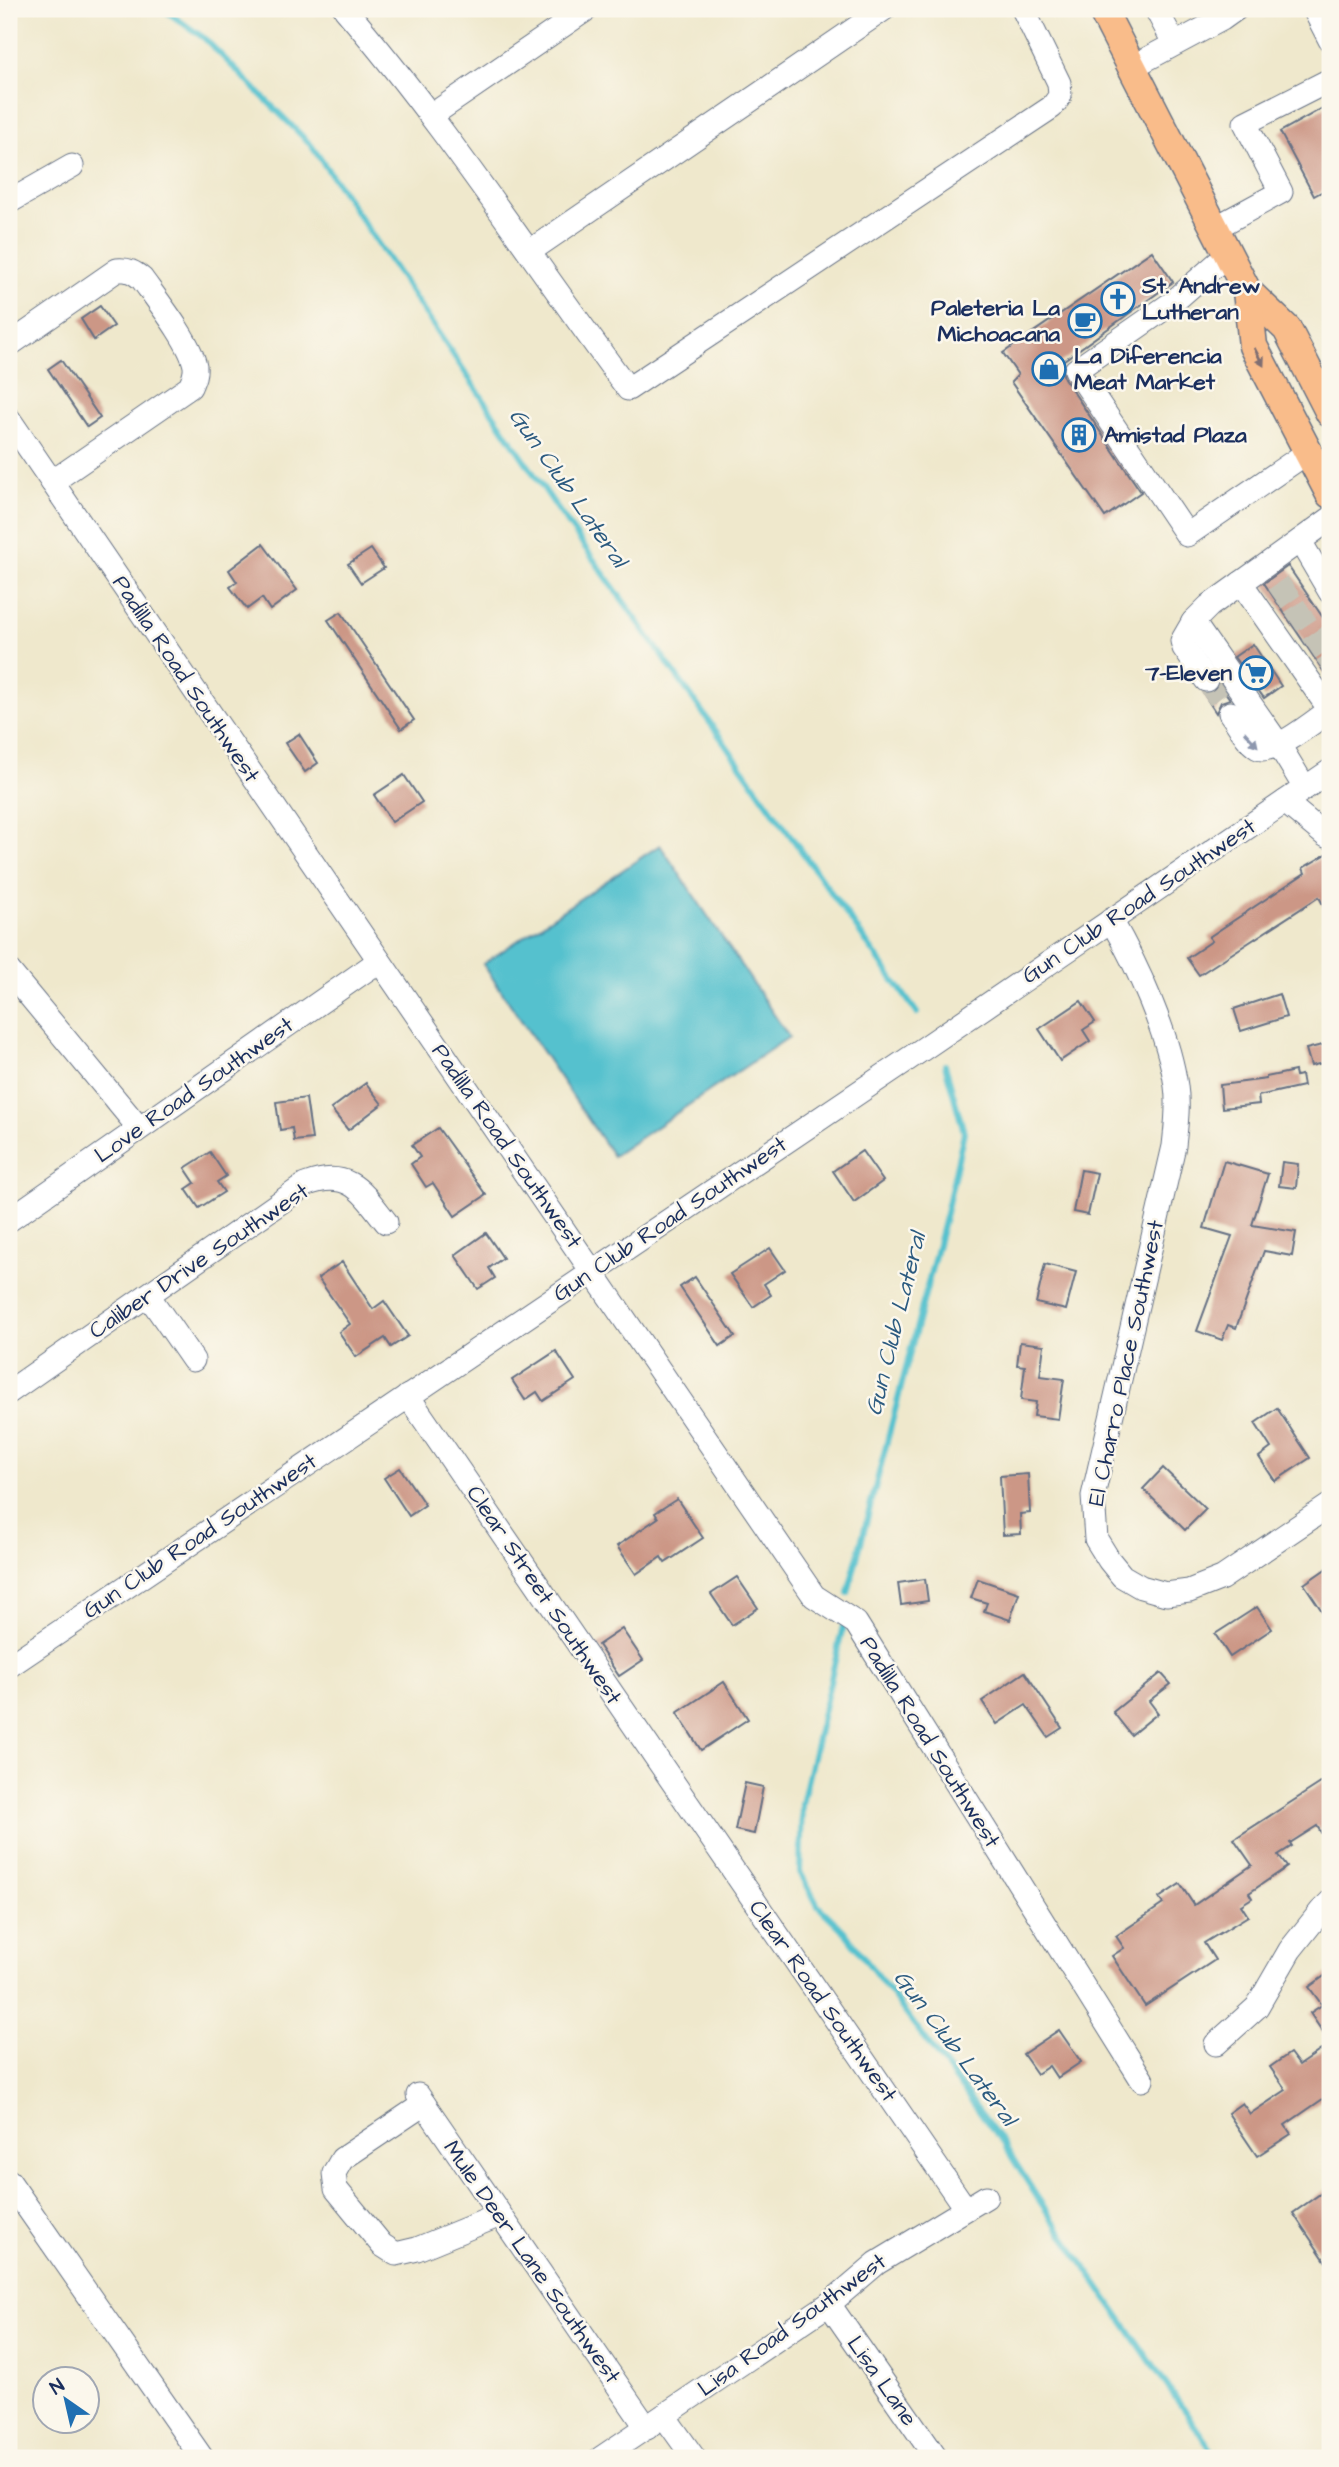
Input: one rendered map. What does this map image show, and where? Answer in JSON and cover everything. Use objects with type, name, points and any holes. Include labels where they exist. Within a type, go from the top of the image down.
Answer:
[{"type":"main road","points":[[1110,11],[1132,67],[1247,290],[1287,329],[1330,413]]},
{"type":"main road","points":[[1247,290],[1253,346],[1330,494]]},
{"type":"street","points":[[345,9],[432,115],[530,251],[571,314],[628,389],[1052,107],[1060,96],[1059,83],[1023,9]]},
{"type":"street","points":[[432,115],[587,9]]},
{"type":"street","points":[[530,251],[884,9]]},
{"type":"street","points":[[1156,9],[1176,42]]},
{"type":"street","points":[[1132,67],[1236,9]]},
{"type":"street","points":[[1314,9],[1330,40]]},
{"type":"street","points":[[1215,228],[1281,192],[1245,123],[1330,80]]},
{"type":"street","points":[[9,202],[72,166]]},
{"type":"street","points":[[1228,254],[1171,303],[1076,370],[1187,535],[1308,452]]},
{"type":"street","points":[[9,345],[117,270],[127,270],[142,279],[187,346],[195,363],[195,374],[190,387],[52,482]]},
{"type":"street","name":"Padilla Road Southwest","points":[[9,419],[814,1595],[856,1623],[1142,2080]]},
{"type":"street","points":[[1206,680],[1182,641],[1193,622],[1209,606],[1330,519]]},
{"type":"street","points":[[1300,541],[1308,576],[1325,598]]},
{"type":"street","points":[[1230,713],[1258,748],[1265,750],[1279,745],[1330,710],[1316,674],[1267,604],[1241,583]]},
{"type":"street","points":[[1193,622],[1279,745],[1305,788]]},
{"type":"street","name":"Gun Club Road Southwest","points":[[9,1666],[1330,771]]},
{"type":"street","points":[[1285,802],[1326,836],[1330,833]]},
{"type":"street","name":"El Charro Place Southwest","points":[[1111,920],[1135,964],[1168,1050],[1176,1086],[1177,1117],[1174,1146],[1093,1496],[1096,1539],[1122,1576],[1141,1587],[1166,1594],[1189,1591],[1222,1578],[1330,1505]]},
{"type":"street","name":"Love Road Southwest","points":[[9,1220],[379,961]]},
{"type":"street","points":[[9,971],[139,1128]]},
{"type":"street","name":"Caliber Drive Southwest","points":[[9,1392],[305,1185],[321,1179],[335,1178],[359,1189],[386,1222]]},
{"type":"street","points":[[148,1295],[192,1360]]},
{"type":"street","name":"Clear Street Southwest","points":[[408,1396],[680,1795]]},
{"type":"street","name":"Clear Road Southwest","points":[[680,1795],[975,2202]]},
{"type":"street","points":[[1216,2043],[1257,2007],[1290,1951],[1330,1902]]},
{"type":"street","name":"Mule Deer Lane Southwest","points":[[500,2215],[416,2249],[396,2253],[382,2245],[336,2189],[334,2173],[342,2160],[421,2100],[500,2215],[655,2422],[694,2458]]},
{"type":"street","points":[[9,2181],[202,2458]]},
{"type":"street","name":"Lisa Road Southwest","points":[[601,2458],[829,2304],[877,2263],[975,2202]]},
{"type":"street","name":"Lisa Lane","points":[[829,2304],[936,2458]]},
{"type":"water","points":[[660,845],[789,1037],[613,1156],[483,964]]},
{"type":"building","points":[[1330,104],[1330,187],[1314,196],[1280,132]]},
{"type":"building","name":"Amistad Plaza","points":[[1152,251],[1173,282],[1060,363],[1064,378],[1141,492],[1105,517],[1011,382],[1018,375],[1003,353]]},
{"type":"building","points":[[100,306],[114,326],[94,340],[81,319]]},
{"type":"building","points":[[61,360],[100,418],[87,427],[48,369]]},
{"type":"building","points":[[263,544],[297,590],[270,610],[262,598],[247,609],[230,587],[237,582],[229,570]]},
{"type":"building","points":[[371,549],[384,568],[361,583],[348,564]]},
{"type":"building","points":[[1288,566],[1330,628],[1330,681],[1264,583]]},
{"type":"building","points":[[341,612],[414,720],[401,729],[328,620]]},
{"type":"building","name":"7-Eleven","points":[[1253,644],[1281,686],[1264,698],[1234,657]]},
{"type":"building","points":[[1219,684],[1230,699],[1221,702],[1216,713],[1203,693],[1213,692]]},
{"type":"building","points":[[299,734],[318,763],[305,772],[285,743]]},
{"type":"building","points":[[404,775],[422,802],[392,822],[374,795]]},
{"type":"building","points":[[1330,852],[1330,918],[1319,897],[1199,975],[1187,958],[1212,941],[1209,937],[1305,873],[1303,868]]},
{"type":"building","points":[[1279,994],[1286,1017],[1241,1031],[1234,1009]]},
{"type":"building","points":[[1081,1001],[1095,1022],[1083,1030],[1090,1041],[1060,1061],[1039,1029]]},
{"type":"building","points":[[1330,1043],[1330,1061],[1311,1066],[1306,1049]]},
{"type":"building","points":[[1295,1071],[1296,1076],[1301,1075],[1303,1086],[1258,1096],[1259,1104],[1222,1108],[1220,1085],[1266,1079]]},
{"type":"building","points":[[366,1083],[382,1104],[348,1130],[331,1109]]},
{"type":"building","points":[[306,1098],[312,1139],[294,1141],[292,1128],[280,1130],[276,1102]]},
{"type":"building","points":[[438,1128],[486,1195],[455,1216],[433,1183],[426,1187],[411,1164],[420,1157],[412,1145]]},
{"type":"building","points":[[862,1151],[883,1181],[854,1202],[833,1171]]},
{"type":"building","points":[[210,1152],[226,1176],[217,1182],[224,1192],[199,1208],[186,1189],[195,1183],[185,1168]]},
{"type":"building","points":[[1224,1161],[1268,1174],[1252,1225],[1296,1232],[1292,1256],[1264,1251],[1236,1328],[1228,1325],[1222,1340],[1197,1331],[1232,1236],[1204,1228]]},
{"type":"building","points":[[1282,1162],[1298,1164],[1296,1188],[1279,1186]]},
{"type":"building","points":[[1081,1170],[1097,1173],[1088,1215],[1073,1212]]},
{"type":"building","points":[[486,1233],[503,1258],[489,1268],[495,1278],[478,1289],[455,1255]]},
{"type":"building","points":[[770,1248],[785,1270],[764,1284],[771,1295],[753,1307],[730,1274]]},
{"type":"building","points":[[342,1262],[373,1309],[384,1301],[408,1336],[391,1347],[385,1338],[356,1357],[339,1332],[350,1324],[318,1278]]},
{"type":"building","points":[[1045,1264],[1076,1272],[1066,1310],[1036,1303]]},
{"type":"building","points":[[695,1277],[735,1336],[720,1346],[680,1287]]},
{"type":"building","points":[[1020,1342],[1044,1345],[1040,1376],[1064,1379],[1058,1419],[1034,1416],[1036,1402],[1021,1400],[1025,1366],[1017,1365]]},
{"type":"building","points":[[556,1351],[575,1380],[543,1401],[537,1392],[525,1400],[512,1380]]},
{"type":"building","points":[[1277,1408],[1310,1458],[1275,1481],[1259,1457],[1271,1448],[1255,1423]]},
{"type":"building","points":[[400,1468],[425,1505],[409,1516],[384,1478]]},
{"type":"building","points":[[1163,1468],[1206,1509],[1185,1530],[1143,1489]]},
{"type":"building","points":[[1028,1474],[1030,1513],[1020,1514],[1021,1534],[1003,1535],[1000,1476]]},
{"type":"building","points":[[677,1499],[703,1538],[665,1563],[661,1557],[636,1574],[617,1546],[658,1518],[655,1513]]},
{"type":"building","points":[[1330,1566],[1330,1623],[1304,1584]]},
{"type":"building","points":[[737,1577],[758,1608],[732,1625],[711,1594]]},
{"type":"building","points":[[925,1579],[928,1601],[901,1605],[898,1583]]},
{"type":"building","points":[[978,1579],[1019,1593],[1010,1620],[984,1611],[987,1603],[971,1598]]},
{"type":"building","points":[[1257,1607],[1272,1629],[1230,1657],[1215,1634]]},
{"type":"building","points":[[622,1629],[643,1660],[619,1676],[598,1645]]},
{"type":"building","points":[[1025,1672],[1062,1728],[1048,1737],[1026,1705],[997,1724],[982,1701]]},
{"type":"building","points":[[1161,1673],[1171,1684],[1149,1701],[1158,1713],[1131,1735],[1113,1712]]},
{"type":"building","points":[[724,1682],[748,1719],[701,1750],[677,1713]]},
{"type":"building","points":[[1330,1777],[1330,1847],[1317,1826],[1290,1843],[1292,1846],[1278,1855],[1287,1867],[1249,1893],[1252,1898],[1241,1905],[1248,1916],[1204,1943],[1215,1960],[1145,2006],[1112,1956],[1124,1948],[1116,1936],[1163,1904],[1159,1898],[1180,1884],[1194,1905],[1252,1865],[1234,1839]]},
{"type":"building","points":[[745,1783],[763,1787],[754,1834],[735,1830]]},
{"type":"building","points":[[1330,1972],[1330,2043],[1310,2013],[1322,2005],[1309,1987]]},
{"type":"building","points":[[1059,2030],[1081,2062],[1057,2078],[1049,2066],[1037,2074],[1023,2054]]},
{"type":"building","points":[[1330,2044],[1330,2094],[1285,2125],[1291,2134],[1257,2156],[1228,2113],[1242,2103],[1250,2114],[1286,2090],[1270,2067],[1290,2053],[1299,2065]]},
{"type":"building","points":[[1330,2187],[1330,2268],[1293,2213]]},
{"type":"waterway","name":"Gun Club Lateral","points":[[163,9],[204,38],[311,145],[559,511],[917,1013]]},
{"type":"waterway","name":"Gun Club Lateral","points":[[848,1593],[946,1213],[964,1132],[945,1065]]},
{"type":"waterway","name":"Gun Club Lateral","points":[[843,1626],[802,1804],[800,1872],[818,1906],[844,1931],[1003,2143],[1037,2197],[1217,2458]]},
{"type":"tunnel","points":[[1275,599],[1299,582]]},
{"type":"tunnel","points":[[1291,622],[1315,606]]},
{"type":"tunnel","points":[[1309,649],[1330,635]]},
{"type":"tunnel","points":[[1323,670],[1330,665]]},
{"type":"tunnel","points":[[1206,680],[1230,713]]},
{"type":"place","name":"St. Andrew Lutheran","points":[[1118,299]]},
{"type":"place","name":"Paleteria La Michoacana","points":[[1085,321]]},
{"type":"place","name":"La Diferencia Meat Market","points":[[1049,369]]},
{"type":"place","name":"Amistad Plaza","points":[[1079,435]]},
{"type":"place","name":"7-Eleven","points":[[1256,673]]}]
